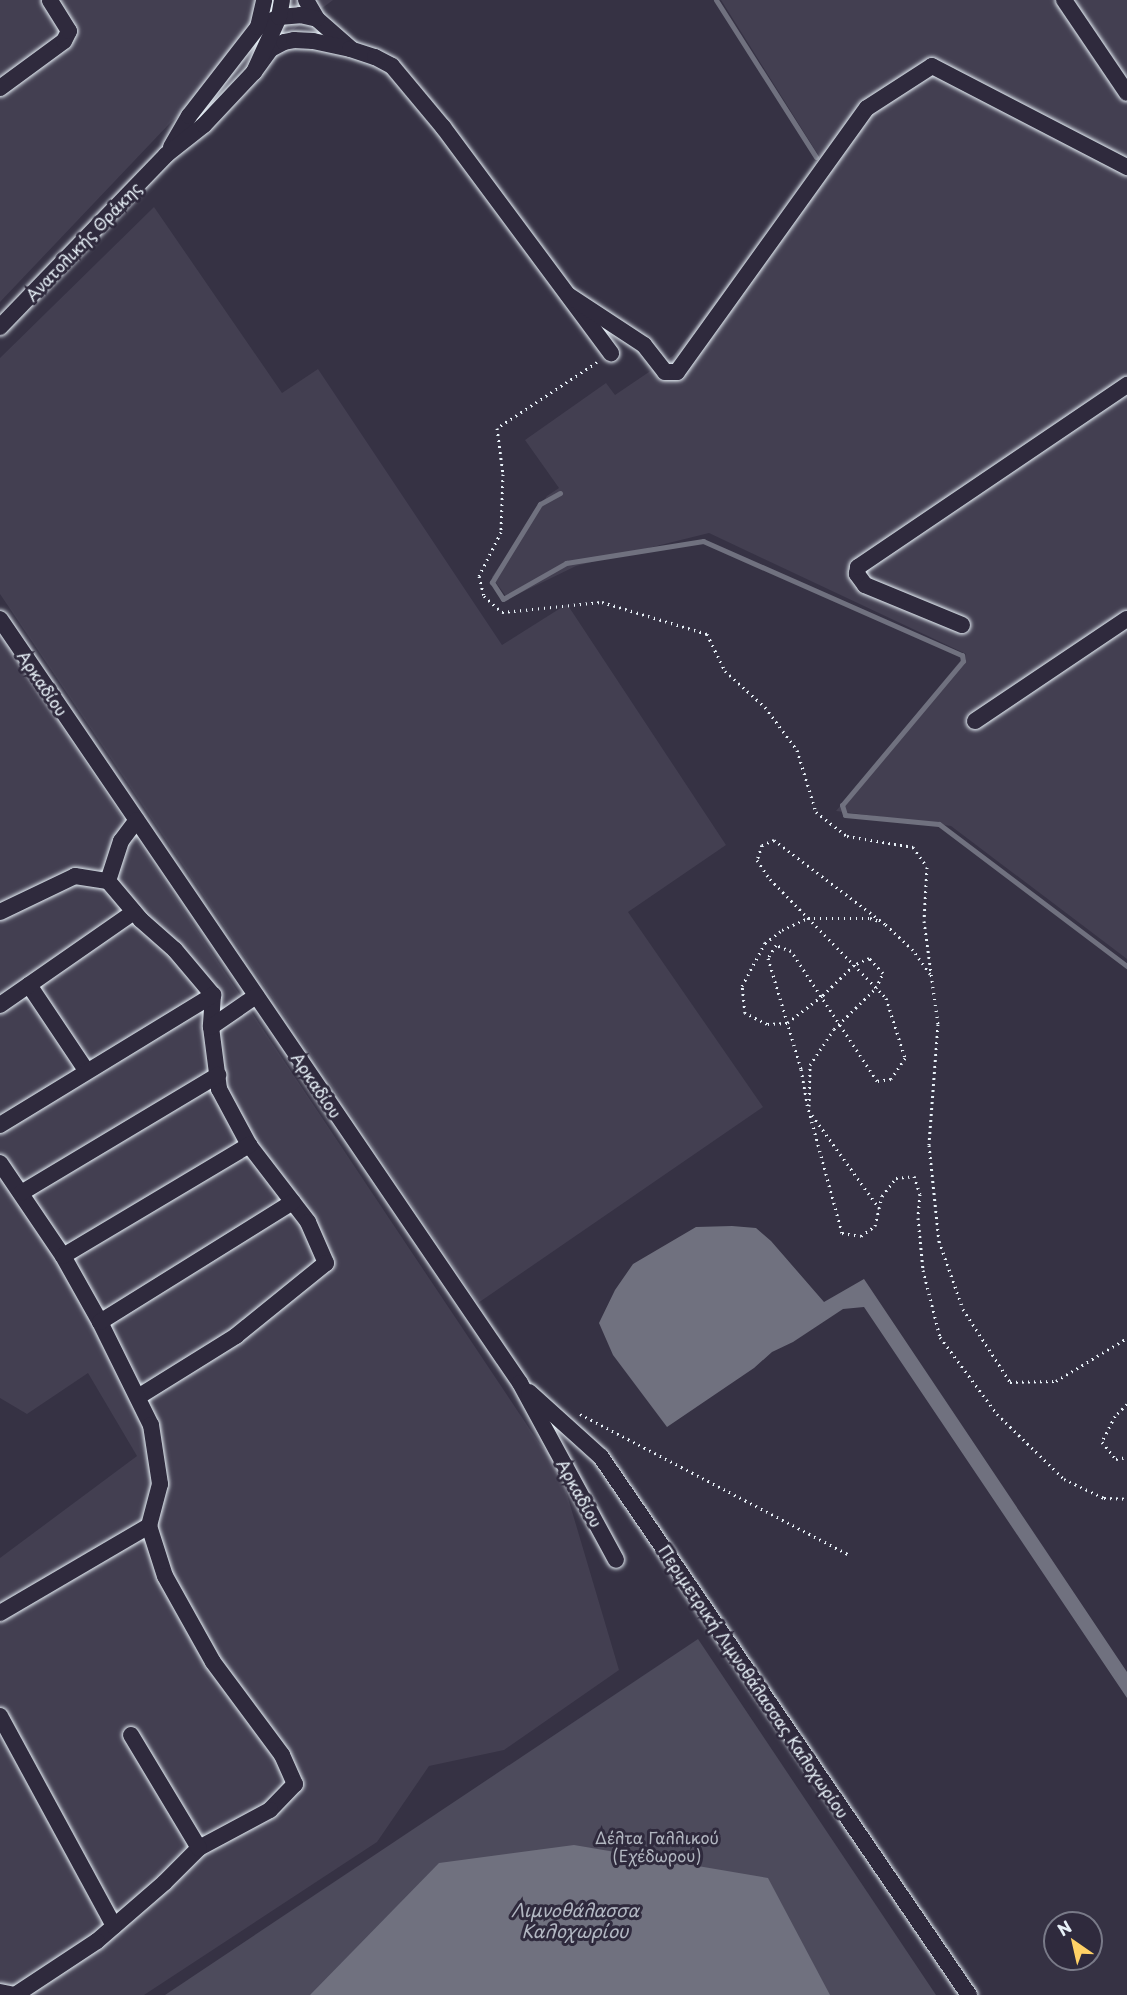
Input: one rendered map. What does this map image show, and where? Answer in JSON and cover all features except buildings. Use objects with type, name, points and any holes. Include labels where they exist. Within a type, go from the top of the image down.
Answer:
[{"type":"street","points":[[0,88],[64,41],[69,31],[50,0]]},
{"type":"street","name":"Ανατολικής Θράκης","points":[[166,155],[189,116],[258,27],[264,0]]},
{"type":"street","points":[[270,0],[279,17],[292,29],[313,41]]},
{"type":"street","name":"Ανατολικής Θράκης","points":[[0,327],[166,155],[204,124],[254,72],[279,17],[282,0]]},
{"type":"street","points":[[306,0],[317,19],[350,49]]},
{"type":"street","points":[[1064,0],[1127,93]]},
{"type":"street","points":[[258,27],[279,17],[300,15],[317,19]]},
{"type":"street","points":[[254,72],[271,49],[284,42],[313,41],[350,49],[375,57],[392,66],[408,84],[611,353]]},
{"type":"street","points":[[568,295],[644,345],[665,372],[677,372],[867,108],[932,66],[1127,167]]},
{"type":"street","points":[[962,625],[865,585],[857,574],[858,567],[1127,385]]},
{"type":"street","name":"Αρκαδίου","points":[[0,619],[520,1383],[616,1560]]},
{"type":"street","points":[[975,721],[1127,619]]},
{"type":"street","points":[[108,881],[121,841],[137,820]]},
{"type":"street","points":[[0,912],[75,876],[108,881],[134,912],[175,950],[213,994],[211,1027],[219,1089],[249,1145],[308,1222],[326,1263],[236,1336],[138,1397]]},
{"type":"street","points":[[0,1005],[134,912]]},
{"type":"street","points":[[29,985],[86,1070]]},
{"type":"street","points":[[0,1125],[213,994]]},
{"type":"street","points":[[211,1027],[256,996]]},
{"type":"street","points":[[21,1193],[218,1075]]},
{"type":"street","points":[[63,1256],[249,1145]]},
{"type":"street","points":[[0,1163],[63,1256],[100,1322],[151,1425],[160,1484],[149,1526],[165,1576],[213,1662],[282,1755],[295,1784],[270,1810],[199,1848],[164,1883],[97,1941],[15,1995],[0,1992]]},
{"type":"street","points":[[100,1322],[293,1202]]},
{"type":"street","name":"Περιμετρική Λιμνοθάλασσας Καλοχωρίου","points":[[520,1383],[601,1457],[969,1995]]},
{"type":"street","points":[[0,1613],[149,1526]]},
{"type":"street","points":[[0,1716],[114,1926]]},
{"type":"street","points":[[131,1735],[199,1848]]},
{"type":"path","points":[[611,353],[497,428],[503,474],[501,532],[479,576],[484,596],[502,612],[602,603],[707,634],[725,671],[765,707],[797,750],[816,812],[847,836],[913,847],[927,867],[924,921],[938,1024],[929,1145],[939,1241],[963,1309],[1010,1382],[1056,1381],[1127,1338]]},
{"type":"path","points":[[931,975],[913,950],[885,924],[774,840],[762,845],[757,860],[770,879],[886,998],[905,1058],[891,1079],[877,1081],[791,951],[776,945],[768,958],[842,1233],[861,1236],[875,1226],[882,1196],[896,1178],[914,1176],[920,1194],[918,1218],[923,1270],[940,1337],[997,1414],[1064,1479],[1104,1498],[1127,1499]]},
{"type":"path","points":[[879,1208],[809,1111],[810,1065],[834,1029],[841,1025],[876,988],[883,972],[869,958],[854,965],[822,996],[787,1023],[767,1024],[745,1013],[742,986],[765,943],[782,930],[808,918],[870,918],[885,924]]},
{"type":"path","points":[[1127,1404],[1115,1416],[1102,1442],[1116,1459],[1127,1457]]},
{"type":"path","points":[[572,1410],[850,1556]]},
{"type":"shaded area","points":[[0,0],[333,0],[171,122],[0,302]]},
{"type":"shaded area","points":[[721,0],[1127,0],[1127,959],[951,826],[836,811],[966,654],[709,533],[576,566],[508,599],[492,577],[547,496],[559,488],[525,440],[606,383],[615,395],[674,355],[822,161]]},
{"type":"shaded area","points":[[154,207],[282,393],[318,369],[502,645],[567,604],[726,845],[628,912],[763,1107],[478,1303],[0,594],[0,358]]},
{"type":"shaded area","points":[[0,635],[539,1443],[558,1464],[619,1670],[504,1750],[429,1766],[377,1842],[144,1995],[0,1995],[0,1558],[137,1456],[88,1373],[27,1414],[0,1398]]},
{"type":"green space","name":"Δέλτα Γαλλικού (Εχέδωρου)","points":[[698,1639],[936,1995],[165,1995]]},
{"type":"water","points":[[696,1227],[756,1228],[771,1241],[824,1302],[864,1279],[1127,1672],[1127,1698],[864,1307],[843,1309],[793,1342],[772,1352],[754,1368],[667,1427],[613,1355],[599,1323],[615,1290],[633,1264]]},
{"type":"water","name":"Λιμνοθάλασσα Καλοχωρίου","points":[[574,1845],[768,1878],[830,1995],[310,1995],[439,1863]]},
{"type":"waterway","points":[[716,0],[816,157]]},
{"type":"waterway","points":[[560,493],[540,504],[492,582],[503,599],[566,563],[703,541],[962,655],[963,661],[842,805],[845,815],[939,824],[1127,966]]}]
